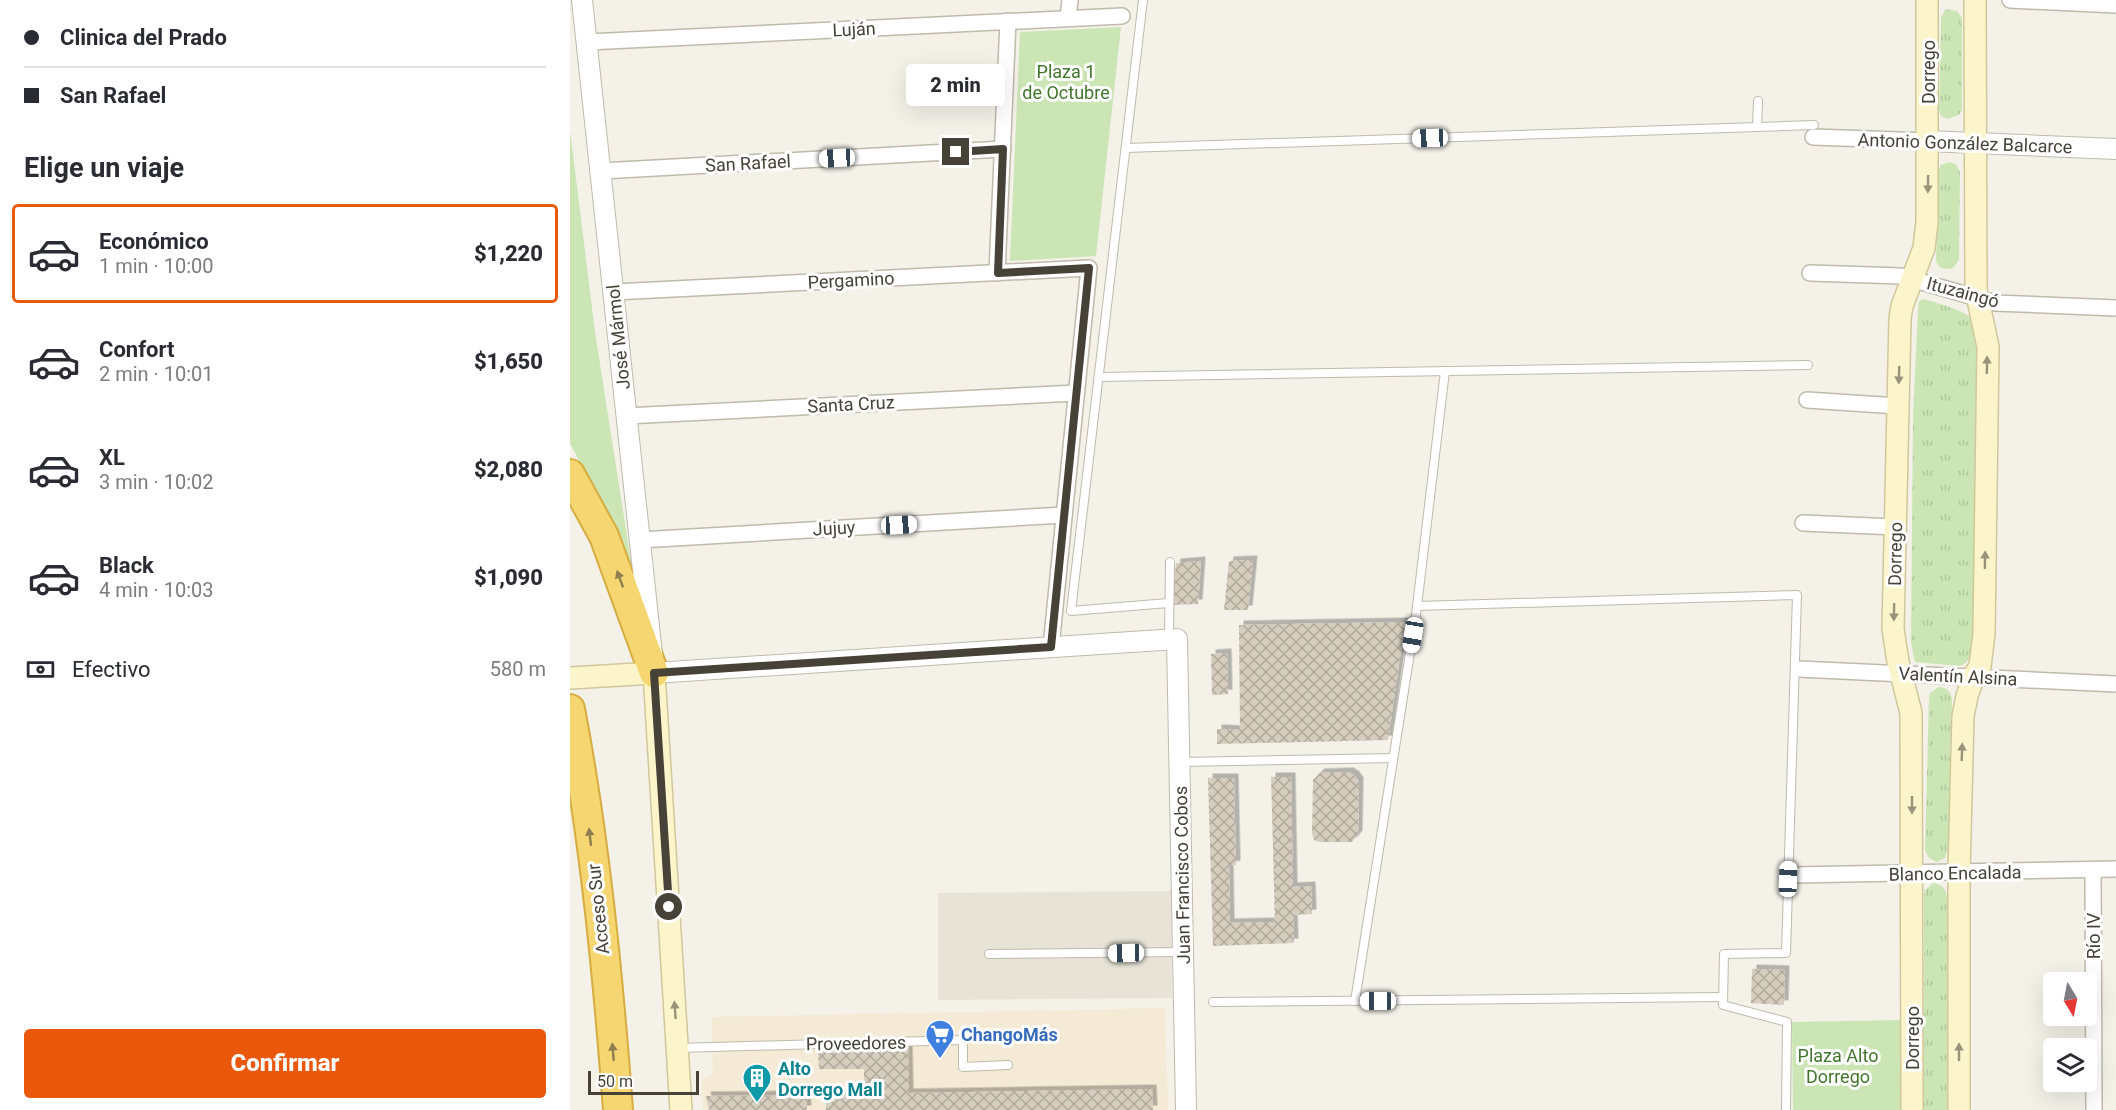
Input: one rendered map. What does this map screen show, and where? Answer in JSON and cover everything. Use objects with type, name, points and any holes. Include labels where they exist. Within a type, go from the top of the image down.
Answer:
[{"type":"highway","points":[[570,474],[604,536],[654,673]]},
{"type":"highway","name":"Acceso Sur","points":[[571,714],[592,853],[618,1110]]},
{"type":"main road","name":"Dorrego","points":[[1912,1110],[1911,713],[1893,629],[1900,319],[1902,306],[1924,248],[1927,222],[1927,0]]},
{"type":"main road","points":[[1959,1110],[1959,873],[1963,716],[1967,696],[1980,666],[1983,650],[1988,347],[1986,330],[1977,299],[1975,0]]},
{"type":"main road","points":[[570,678],[654,673],[681,1110]]},
{"type":"street","name":"José Mármol","points":[[582,0],[654,673]]},
{"type":"street","points":[[1068,18],[1070,0]]},
{"type":"street","points":[[2010,0],[2116,4]]},
{"type":"street","name":"Luján","points":[[587,42],[1122,16]]},
{"type":"street","points":[[998,273],[1008,21]]},
{"type":"street","name":"Antonio González Balcarce","points":[[1813,131],[1928,141],[2116,148]]},
{"type":"street","name":"San Rafael","points":[[601,171],[1003,149]]},
{"type":"street","name":"Pergamino","points":[[613,291],[1089,268],[1076,393]]},
{"type":"street","name":"Ituzaingó","points":[[1810,273],[1894,275],[1913,278],[1995,303],[2116,308]]},
{"type":"street","points":[[1051,647],[1076,393]]},
{"type":"street","name":"Santa Cruz","points":[[626,416],[1076,393]]},
{"type":"street","points":[[1807,400],[1898,406]]},
{"type":"street","name":"Jujuy","points":[[640,540],[1064,515]]},
{"type":"street","points":[[1803,523],[1896,527]]},
{"type":"street","points":[[654,673],[1173,639]]},
{"type":"street","name":"Juan Francisco Cobos","points":[[1173,639],[1180,762],[1186,1110]]},
{"type":"street","name":"Valentín Alsina","points":[[1799,669],[2116,684]]},
{"type":"street","name":"Blanco Encalada","points":[[1794,875],[2116,869]]},
{"type":"street","name":"Río IV","points":[[2093,870],[2094,1110]]},
{"type":"lane","points":[[1143,0],[1071,611],[1168,603]]},
{"type":"lane","points":[[1757,127],[1758,101]]},
{"type":"lane","points":[[1126,148],[1757,127],[1813,131]]},
{"type":"lane","points":[[1099,377],[1808,365]]},
{"type":"lane","points":[[1354,1001],[1417,606],[1445,371]]},
{"type":"lane","points":[[1170,562],[1168,603],[1173,639]]},
{"type":"lane","points":[[1417,606],[1797,595],[1786,953],[1724,954],[1723,997],[1723,1005],[1787,1022],[1786,1110]]},
{"type":"lane","points":[[1180,762],[1393,758]]},
{"type":"lane","points":[[989,954],[1184,952]]},
{"type":"lane","points":[[1213,1002],[1723,997]]},
{"type":"lane","name":"Proveedores","points":[[678,1048],[963,1040],[963,1067],[1008,1065]]},
{"type":"shaded area","points":[[1171,891],[1172,998],[938,1000],[938,893]]},
{"type":"shaded area","name":"ChangoMás","points":[[1165,1008],[1168,1110],[703,1110],[702,1080],[713,1074],[712,1017]]},
{"type":"green space","points":[[1946,9],[1957,11],[1962,18],[1962,110],[1959,115],[1947,119],[1941,116],[1939,110],[1941,17]]},
{"type":"green space","name":"Plaza 1 de Octubre","points":[[1121,27],[1096,256],[1010,261],[1020,32]]},
{"type":"green space","points":[[570,130],[595,332],[635,587],[607,516],[570,443]]},
{"type":"green space","points":[[1949,162],[1956,164],[1960,172],[1959,260],[1953,268],[1947,269],[1940,267],[1936,260],[1939,170],[1941,165]]},
{"type":"green space","points":[[1922,299],[1964,313],[1972,320],[1976,334],[1973,641],[1968,660],[1960,666],[1915,662],[1911,643],[1913,417],[1918,307]]},
{"type":"green space","points":[[1939,687],[1948,690],[1952,700],[1948,850],[1945,858],[1937,862],[1929,858],[1925,850],[1929,698],[1930,693]]},
{"type":"green space","points":[[1933,883],[1943,887],[1947,897],[1947,1110],[1924,1110],[1924,895],[1925,890]]},
{"type":"green space","name":"Plaza Alto Dorrego","points":[[1902,1020],[1903,1110],[1793,1110],[1792,1022]]},
{"type":"building","points":[[1253,560],[1248,610],[1224,610],[1229,561]]},
{"type":"building","points":[[1201,561],[1198,604],[1172,605],[1176,563]]},
{"type":"building","points":[[1405,622],[1388,740],[1217,744],[1217,729],[1240,730],[1239,625]]},
{"type":"building","points":[[1227,653],[1228,694],[1212,695],[1211,654]]},
{"type":"building","points":[[1349,772],[1359,782],[1358,835],[1352,842],[1314,840],[1312,834],[1313,780],[1320,773]]},
{"type":"building","points":[[1271,777],[1291,777],[1293,887],[1311,886],[1312,914],[1293,915],[1294,943],[1213,946],[1208,778],[1234,778],[1236,865],[1229,866],[1230,923],[1275,922]]},
{"type":"building","points":[[1752,969],[1785,970],[1784,1005],[1751,1003]]},
{"type":"building","points":[[908,1046],[909,1093],[1152,1089],[1153,1110],[826,1110],[826,1096],[864,1094],[864,1069],[819,1069],[818,1052],[866,1051],[866,1054],[871,1053],[871,1047]]},
{"type":"building","name":"Alto Dorrego Mall","points":[[806,1095],[807,1110],[709,1110],[706,1096]]},
{"type":"place","name":"ChangoMás","points":[[940,1060]]},
{"type":"place","name":"Alto Dorrego Mall","points":[[757,1104]]},
{"type":"route","points":[[669,907],[654,673],[1051,647],[1089,268],[998,273],[1003,149],[956,152]]}]
